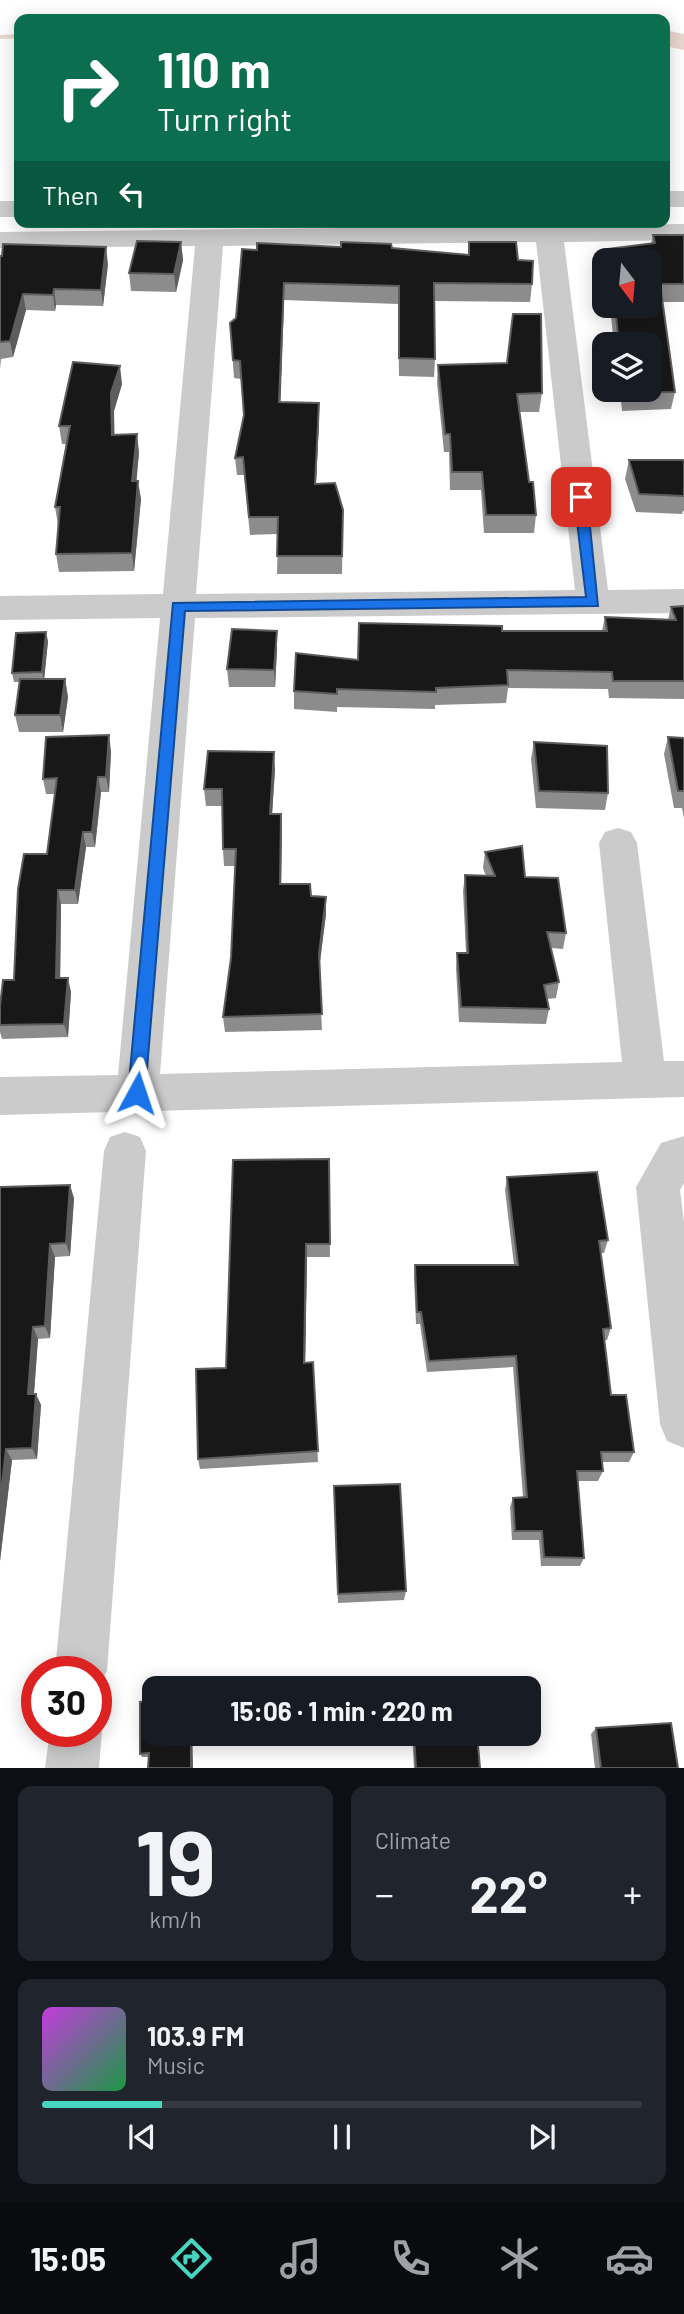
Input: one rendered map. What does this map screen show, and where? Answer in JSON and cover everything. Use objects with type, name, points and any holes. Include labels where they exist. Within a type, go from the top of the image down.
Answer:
[{"type":"street","points":[[0,240],[684,232]]},
{"type":"street","points":[[549,234],[593,602]]},
{"type":"street","points":[[137,1093],[210,239]]},
{"type":"street","points":[[0,608],[684,601]]},
{"type":"street","points":[[0,1096],[665,1079],[618,843]]},
{"type":"street","points":[[82,1656],[125,1151]]},
{"type":"street","points":[[684,1155],[676,1157],[658,1186],[684,1424]]},
{"type":"street","points":[[72,1768],[74,1747]]},
{"type":"building","points":[[653,235],[684,235],[684,284],[662,284],[662,248],[615,248],[655,243]]},
{"type":"building","points":[[137,241],[181,242],[174,274],[129,273]]},
{"type":"building","points":[[341,242],[391,244],[392,248],[469,255],[469,242],[516,242],[518,260],[533,261],[532,284],[434,283],[435,359],[399,358],[399,286],[284,283],[279,402],[319,403],[315,484],[335,483],[343,510],[342,556],[277,556],[278,517],[249,517],[243,457],[235,458],[244,415],[240,361],[233,360],[230,323],[236,318],[242,249],[257,250],[257,243],[341,247]]},
{"type":"building","points":[[3,244],[106,247],[101,290],[54,289],[53,295],[23,294],[10,341],[0,342],[0,256]]},
{"type":"building","points":[[662,298],[675,392],[662,392],[662,332],[618,332],[616,318],[662,318]]},
{"type":"building","points":[[513,314],[541,314],[542,393],[517,394],[529,482],[533,482],[536,515],[486,515],[482,472],[452,472],[450,434],[445,434],[438,365],[507,363]]},
{"type":"building","points":[[73,362],[120,366],[111,393],[112,435],[137,434],[132,481],[138,481],[132,553],[56,554],[60,507],[55,507],[70,426],[59,426]]},
{"type":"building","points":[[629,460],[684,460],[684,496],[639,494]]},
{"type":"building","points":[[684,606],[684,681],[613,681],[612,672],[507,670],[508,685],[436,688],[436,692],[337,689],[337,694],[294,691],[296,653],[358,660],[359,623],[502,626],[502,631],[607,631],[605,617],[676,620],[671,607]]},
{"type":"building","points":[[232,629],[277,631],[274,670],[227,669]]},
{"type":"building","points":[[46,632],[42,672],[12,673],[16,633]]},
{"type":"building","points":[[20,679],[65,679],[60,715],[15,715]]},
{"type":"building","points":[[109,735],[106,777],[98,777],[92,832],[83,832],[75,890],[58,890],[56,978],[68,978],[64,1024],[0,1025],[3,980],[14,980],[18,889],[24,854],[47,854],[57,778],[43,779],[46,737]]},
{"type":"building","points":[[668,737],[684,738],[684,791],[678,791]]},
{"type":"building","points":[[534,742],[607,746],[608,793],[539,791]]},
{"type":"building","points":[[208,751],[274,752],[270,814],[281,814],[280,884],[310,884],[311,896],[326,897],[319,954],[322,1014],[223,1017],[231,958],[236,849],[223,849],[222,789],[204,789]]},
{"type":"building","points":[[522,846],[525,877],[558,878],[566,933],[547,932],[559,982],[544,985],[549,1009],[461,1007],[457,953],[468,953],[465,875],[495,876],[485,852]]},
{"type":"building","points":[[329,1159],[330,1244],[306,1244],[304,1363],[313,1362],[318,1451],[198,1459],[196,1369],[226,1368],[233,1160]]},
{"type":"building","points":[[597,1172],[608,1240],[599,1241],[611,1328],[603,1329],[611,1395],[626,1395],[634,1452],[601,1452],[603,1471],[577,1471],[584,1558],[544,1557],[542,1531],[515,1531],[513,1498],[527,1497],[516,1356],[429,1361],[421,1312],[417,1312],[415,1265],[518,1265],[507,1177]]},
{"type":"building","points":[[70,1185],[66,1243],[50,1244],[45,1326],[33,1327],[28,1394],[36,1394],[32,1448],[6,1449],[0,1502],[0,1187]]},
{"type":"building","points":[[400,1484],[406,1591],[338,1594],[334,1486]]},
{"type":"building","points":[[140,1702],[142,1746],[191,1746],[191,1768],[148,1768],[149,1753],[140,1754]]},
{"type":"building","points":[[671,1723],[678,1768],[601,1768],[596,1728]]},
{"type":"building","points":[[415,1746],[478,1746],[480,1768],[416,1768]]},
{"type":"waterway","points":[[0,37],[14,36]]},
{"type":"waterway","points":[[670,39],[684,42]]},
{"type":"route","points":[[137,1093],[178,606],[593,602],[581,497]]}]
